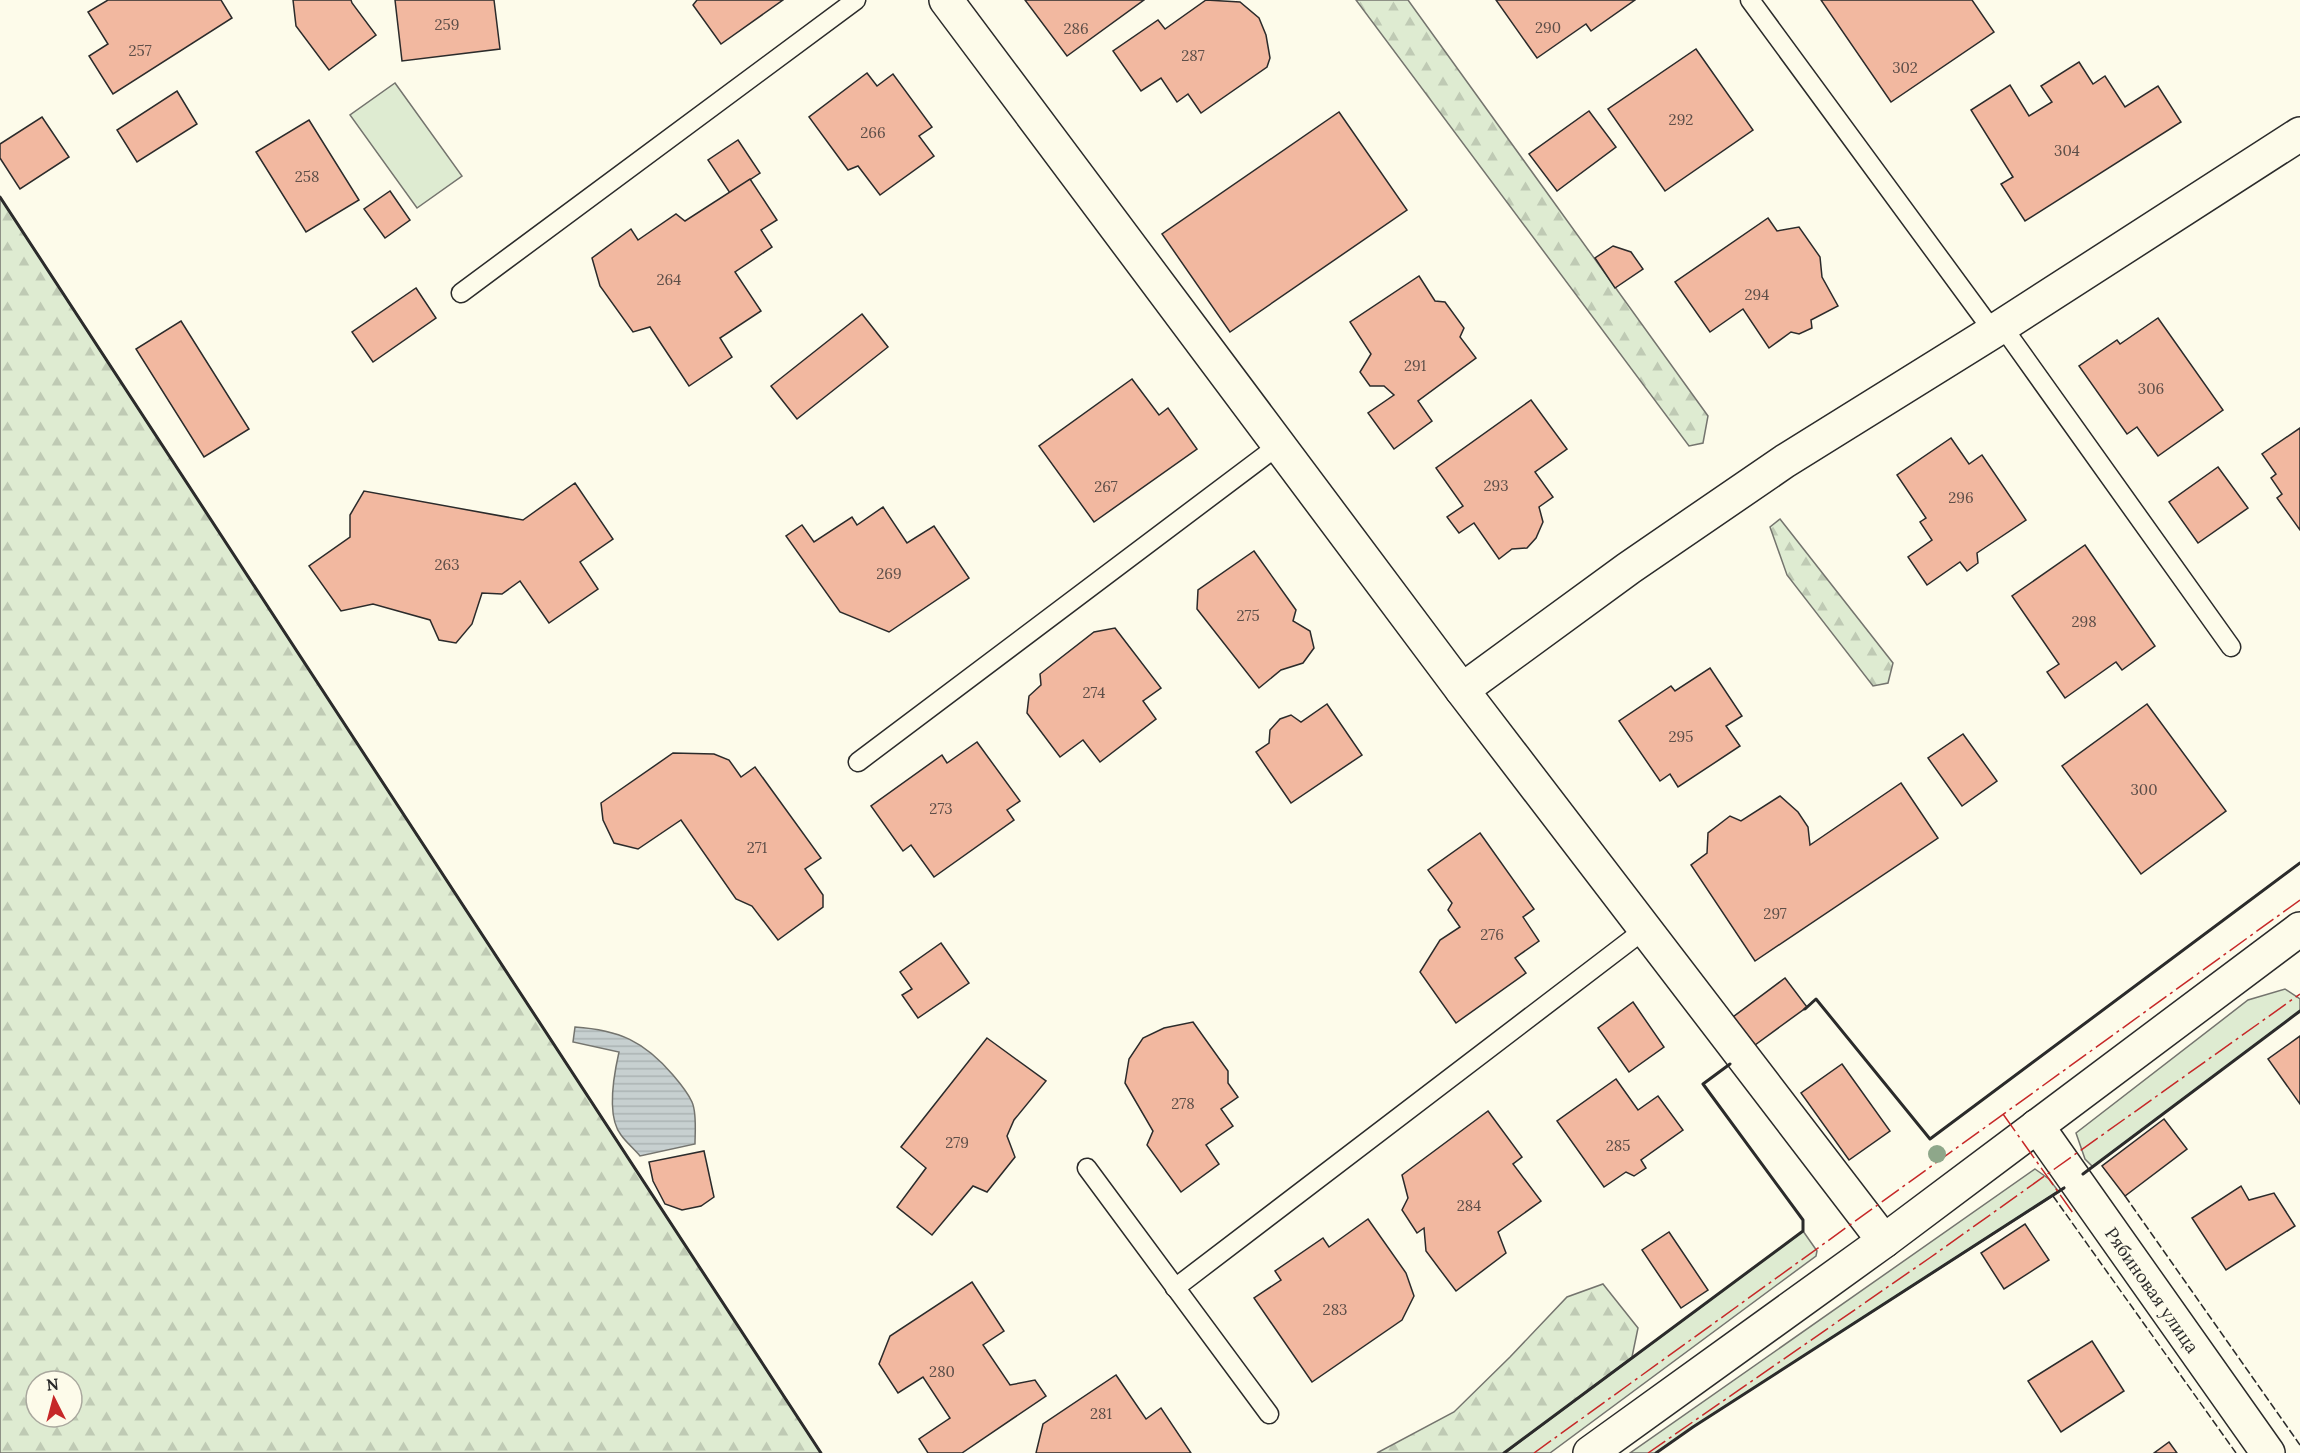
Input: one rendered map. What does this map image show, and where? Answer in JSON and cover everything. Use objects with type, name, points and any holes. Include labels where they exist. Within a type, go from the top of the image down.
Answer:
[{"type":"street","points":[[946,0],[1462,690],[1884,1240]]},
{"type":"street","points":[[1462,690],[1629,568],[1785,461],[2300,134]]},
{"type":"street","points":[[1590,1453],[1884,1240],[2300,929]]},
{"type":"street","name":"Рябиновая улица","points":[[2037,1126],[2268,1453]]},
{"type":"lane","points":[[461,293],[856,0]]},
{"type":"lane","points":[[1750,0],[1997,328],[2231,647]]},
{"type":"lane","points":[[858,762],[1279,445]]},
{"type":"lane","points":[[1175,1288],[1644,930]]},
{"type":"lane","points":[[1087,1168],[1269,1414]]},
{"type":"green space","points":[[1356,0],[1408,0],[1708,416],[1703,443],[1689,446]]},
{"type":"green space","points":[[395,83],[462,176],[417,208],[350,115]]},
{"type":"green space","points":[[0,197],[821,1453],[0,1453]]},
{"type":"green space","points":[[1780,519],[1893,663],[1888,683],[1873,686],[1787,575],[1770,527]]},
{"type":"green space","points":[[2285,989],[2300,999],[2300,1011],[2093,1167],[2085,1159],[2076,1133],[2248,1000]]},
{"type":"green space","points":[[2035,1169],[2049,1179],[2059,1192],[1656,1453],[1630,1453]]},
{"type":"green space","points":[[1803,1231],[1817,1251],[1816,1256],[1550,1453],[1505,1453]]},
{"type":"green space","points":[[1603,1284],[1638,1328],[1632,1357],[1505,1453],[1377,1453],[1454,1412],[1567,1297]]},
{"type":"shaded area","points":[[575,1027],[605,1031],[630,1039],[662,1063],[681,1084],[694,1106],[695,1144],[640,1156],[616,1127],[612,1095],[619,1052],[573,1042]]},
{"type":"building","points":[[108,0],[221,0],[232,18],[113,94],[89,56],[108,44],[88,12]]},
{"type":"building","points":[[293,0],[351,0],[376,35],[329,70],[296,26]]},
{"type":"building","points":[[395,0],[494,0],[500,49],[402,61]]},
{"type":"building","points":[[697,0],[783,0],[721,44],[693,5]]},
{"type":"building","points":[[1025,0],[1144,0],[1067,56]]},
{"type":"building","points":[[1206,0],[1240,2],[1259,18],[1266,35],[1270,58],[1267,67],[1201,113],[1188,94],[1177,102],[1161,78],[1141,91],[1113,51],[1158,20],[1165,29]]},
{"type":"building","points":[[1496,0],[1635,0],[1591,31],[1586,24],[1537,58]]},
{"type":"building","points":[[1821,0],[1972,0],[1994,32],[1891,102]]},
{"type":"building","points":[[1696,49],[1753,130],[1665,191],[1608,109]]},
{"type":"building","points":[[2079,62],[2093,84],[2105,76],[2125,107],[2158,86],[2181,122],[2025,221],[2001,184],[2013,177],[1971,110],[2010,85],[2029,116],[2052,102],[2041,86]]},
{"type":"building","points":[[867,73],[877,86],[893,74],[932,127],[919,136],[934,156],[880,195],[858,166],[848,170],[809,117]]},
{"type":"building","points":[[177,91],[197,124],[137,162],[117,130]]},
{"type":"building","points":[[1589,111],[1616,147],[1557,191],[1529,154]]},
{"type":"building","points":[[1339,112],[1407,210],[1230,332],[1162,234]]},
{"type":"building","points":[[42,117],[69,157],[20,189],[0,158],[0,144]]},
{"type":"building","points":[[309,120],[359,200],[306,232],[256,152]]},
{"type":"building","points":[[738,140],[760,173],[730,193],[708,160]]},
{"type":"building","points":[[750,179],[777,220],[761,230],[772,247],[735,272],[761,311],[720,338],[732,357],[689,386],[650,327],[633,332],[600,286],[592,258],[631,229],[638,240],[676,214],[685,221]]},
{"type":"building","points":[[390,191],[410,220],[385,238],[364,209]]},
{"type":"building","points":[[1768,218],[1777,231],[1799,227],[1820,257],[1822,277],[1838,306],[1811,320],[1812,328],[1799,334],[1791,332],[1769,348],[1743,309],[1710,332],[1675,282]]},
{"type":"building","points":[[1613,246],[1631,252],[1643,269],[1615,288],[1595,258]]},
{"type":"building","points":[[1419,276],[1435,301],[1445,302],[1464,328],[1460,337],[1476,358],[1418,401],[1432,421],[1394,449],[1368,413],[1394,395],[1384,386],[1370,386],[1360,372],[1371,354],[1350,322]]},
{"type":"building","points":[[416,288],[436,318],[373,362],[352,332]]},
{"type":"building","points":[[862,314],[888,347],[797,419],[771,386]]},
{"type":"building","points":[[2158,318],[2223,410],[2158,456],[2137,427],[2127,434],[2079,366],[2117,340],[2120,344]]},
{"type":"building","points":[[181,321],[249,429],[204,457],[136,349]]},
{"type":"building","points":[[1132,379],[1159,415],[1168,408],[1197,449],[1094,522],[1039,446]]},
{"type":"building","points":[[1531,400],[1567,449],[1535,472],[1553,497],[1539,507],[1543,522],[1536,538],[1527,548],[1512,549],[1499,559],[1474,523],[1459,533],[1447,517],[1463,506],[1436,468]]},
{"type":"building","points":[[2300,428],[2300,530],[2277,498],[2282,494],[2271,478],[2276,474],[2262,454]]},
{"type":"building","points":[[1951,438],[1969,464],[1982,455],[2026,520],[1977,553],[1978,563],[1967,571],[1960,562],[1927,585],[1908,557],[1932,540],[1920,522],[1926,518],[1897,475]]},
{"type":"building","points":[[2218,467],[2248,508],[2198,543],[2169,502]]},
{"type":"building","points":[[575,483],[613,539],[580,562],[598,589],[549,623],[520,581],[502,594],[482,593],[472,624],[456,643],[439,640],[430,620],[373,604],[341,611],[309,566],[350,537],[350,515],[364,491],[523,520]]},
{"type":"building","points":[[883,507],[907,543],[934,526],[969,578],[889,632],[840,612],[786,536],[802,525],[814,542],[852,517],[857,525]]},
{"type":"building","points":[[2085,545],[2155,646],[2122,670],[2116,662],[2065,698],[2047,672],[2059,664],[2012,596]]},
{"type":"building","points":[[1254,551],[1296,610],[1293,621],[1310,631],[1314,648],[1303,663],[1281,670],[1259,688],[1197,609],[1198,590]]},
{"type":"building","points":[[1115,628],[1161,688],[1143,701],[1156,719],[1100,762],[1083,740],[1060,757],[1027,713],[1029,696],[1041,685],[1040,674],[1094,632]]},
{"type":"building","points":[[1710,668],[1742,716],[1726,726],[1740,746],[1678,787],[1670,774],[1660,781],[1619,721],[1671,686],[1675,691]]},
{"type":"building","points":[[1327,704],[1362,755],[1291,803],[1256,752],[1269,743],[1270,730],[1280,719],[1291,715],[1301,722]]},
{"type":"building","points":[[2147,704],[2226,811],[2141,874],[2062,766]]},
{"type":"building","points":[[1963,734],[1997,781],[1962,806],[1928,758]]},
{"type":"building","points":[[977,742],[1020,801],[1007,810],[1014,820],[934,877],[911,845],[903,851],[871,806],[942,755],[947,763]]},
{"type":"building","points":[[673,753],[714,754],[729,760],[741,777],[755,767],[821,858],[805,869],[823,895],[823,907],[778,940],[752,906],[736,899],[681,820],[638,849],[614,843],[603,820],[601,803]]},
{"type":"building","points":[[1901,783],[1938,838],[1755,961],[1691,865],[1707,853],[1708,833],[1730,816],[1741,821],[1780,796],[1798,812],[1808,827],[1810,845]]},
{"type":"building","points":[[1480,833],[1534,909],[1523,917],[1539,941],[1515,958],[1526,973],[1456,1023],[1420,972],[1440,940],[1460,927],[1448,910],[1452,903],[1428,870]]},
{"type":"building","points":[[941,943],[969,983],[918,1018],[902,995],[912,989],[900,972]]},
{"type":"building","points":[[1785,978],[1807,1007],[1755,1045],[1733,1017]]},
{"type":"building","points":[[1633,1002],[1664,1047],[1629,1072],[1598,1028]]},
{"type":"building","points":[[1193,1022],[1228,1071],[1228,1083],[1238,1097],[1221,1109],[1233,1126],[1206,1145],[1219,1164],[1181,1192],[1147,1145],[1153,1131],[1125,1083],[1129,1059],[1143,1038],[1164,1028]]},
{"type":"building","points":[[2300,1036],[2300,1104],[2268,1059]]},
{"type":"building","points":[[987,1038],[1046,1081],[1014,1120],[1007,1136],[1015,1157],[987,1192],[973,1186],[932,1235],[897,1207],[926,1168],[901,1147]]},
{"type":"building","points":[[1842,1064],[1890,1131],[1849,1160],[1801,1093]]},
{"type":"building","points":[[1616,1079],[1638,1110],[1658,1096],[1683,1130],[1641,1160],[1646,1168],[1634,1176],[1626,1172],[1604,1187],[1557,1121]]},
{"type":"building","points":[[1488,1111],[1522,1157],[1513,1164],[1541,1201],[1498,1232],[1506,1253],[1456,1291],[1426,1251],[1424,1228],[1417,1233],[1402,1210],[1408,1198],[1402,1175]]},
{"type":"building","points":[[2164,1119],[2187,1149],[2125,1196],[2102,1166]]},
{"type":"building","points":[[704,1151],[714,1197],[701,1206],[682,1210],[665,1204],[653,1181],[649,1162]]},
{"type":"building","points":[[2241,1186],[2249,1200],[2274,1193],[2295,1226],[2226,1270],[2192,1218]]},
{"type":"building","points":[[1368,1219],[1406,1273],[1414,1296],[1402,1320],[1312,1382],[1254,1298],[1281,1280],[1275,1271],[1323,1238],[1329,1247]]},
{"type":"building","points":[[2025,1224],[2049,1260],[2004,1289],[1981,1253]]},
{"type":"building","points":[[1669,1232],[1708,1290],[1681,1308],[1642,1250]]},
{"type":"building","points":[[972,1282],[1004,1331],[983,1345],[1010,1385],[1035,1380],[1046,1396],[962,1453],[928,1453],[919,1439],[950,1418],[923,1377],[898,1393],[879,1364],[890,1336]]},
{"type":"building","points":[[2092,1341],[2124,1391],[2061,1432],[2028,1381]]},
{"type":"building","points":[[1116,1375],[1146,1419],[1161,1408],[1191,1453],[1036,1453],[1043,1424]]},
{"type":"building","points":[[2169,1442],[2177,1453],[2154,1453]]},
{"type":"fence","points":[[0,197],[821,1453]]},
{"type":"fence","points":[[1803,1010],[1816,999],[1930,1139],[2300,863]]},
{"type":"fence","points":[[2084,1173],[2300,1011]]},
{"type":"fence","points":[[1656,1453],[2065,1187]]},
{"type":"fence","points":[[2053,1196],[2236,1453]]},
{"type":"fence","points":[[2125,1196],[2300,1445]]},
{"type":"wall","points":[[0,197],[821,1453]]},
{"type":"wall","points":[[1805,1009],[1816,999],[1930,1139],[2300,863]]},
{"type":"wall","points":[[2083,1174],[2300,1011]]},
{"type":"wall","points":[[1504,1453],[1803,1231],[1803,1220],[1703,1084],[1730,1064]]},
{"type":"wall","points":[[1656,1453],[2064,1188]]},
{"type":"power","points":[[1534,1453],[2300,900]]},
{"type":"power","points":[[1648,1453],[1931,1257],[2300,994]]},
{"type":"power","points":[[2003,1114],[2073,1213]]}]
